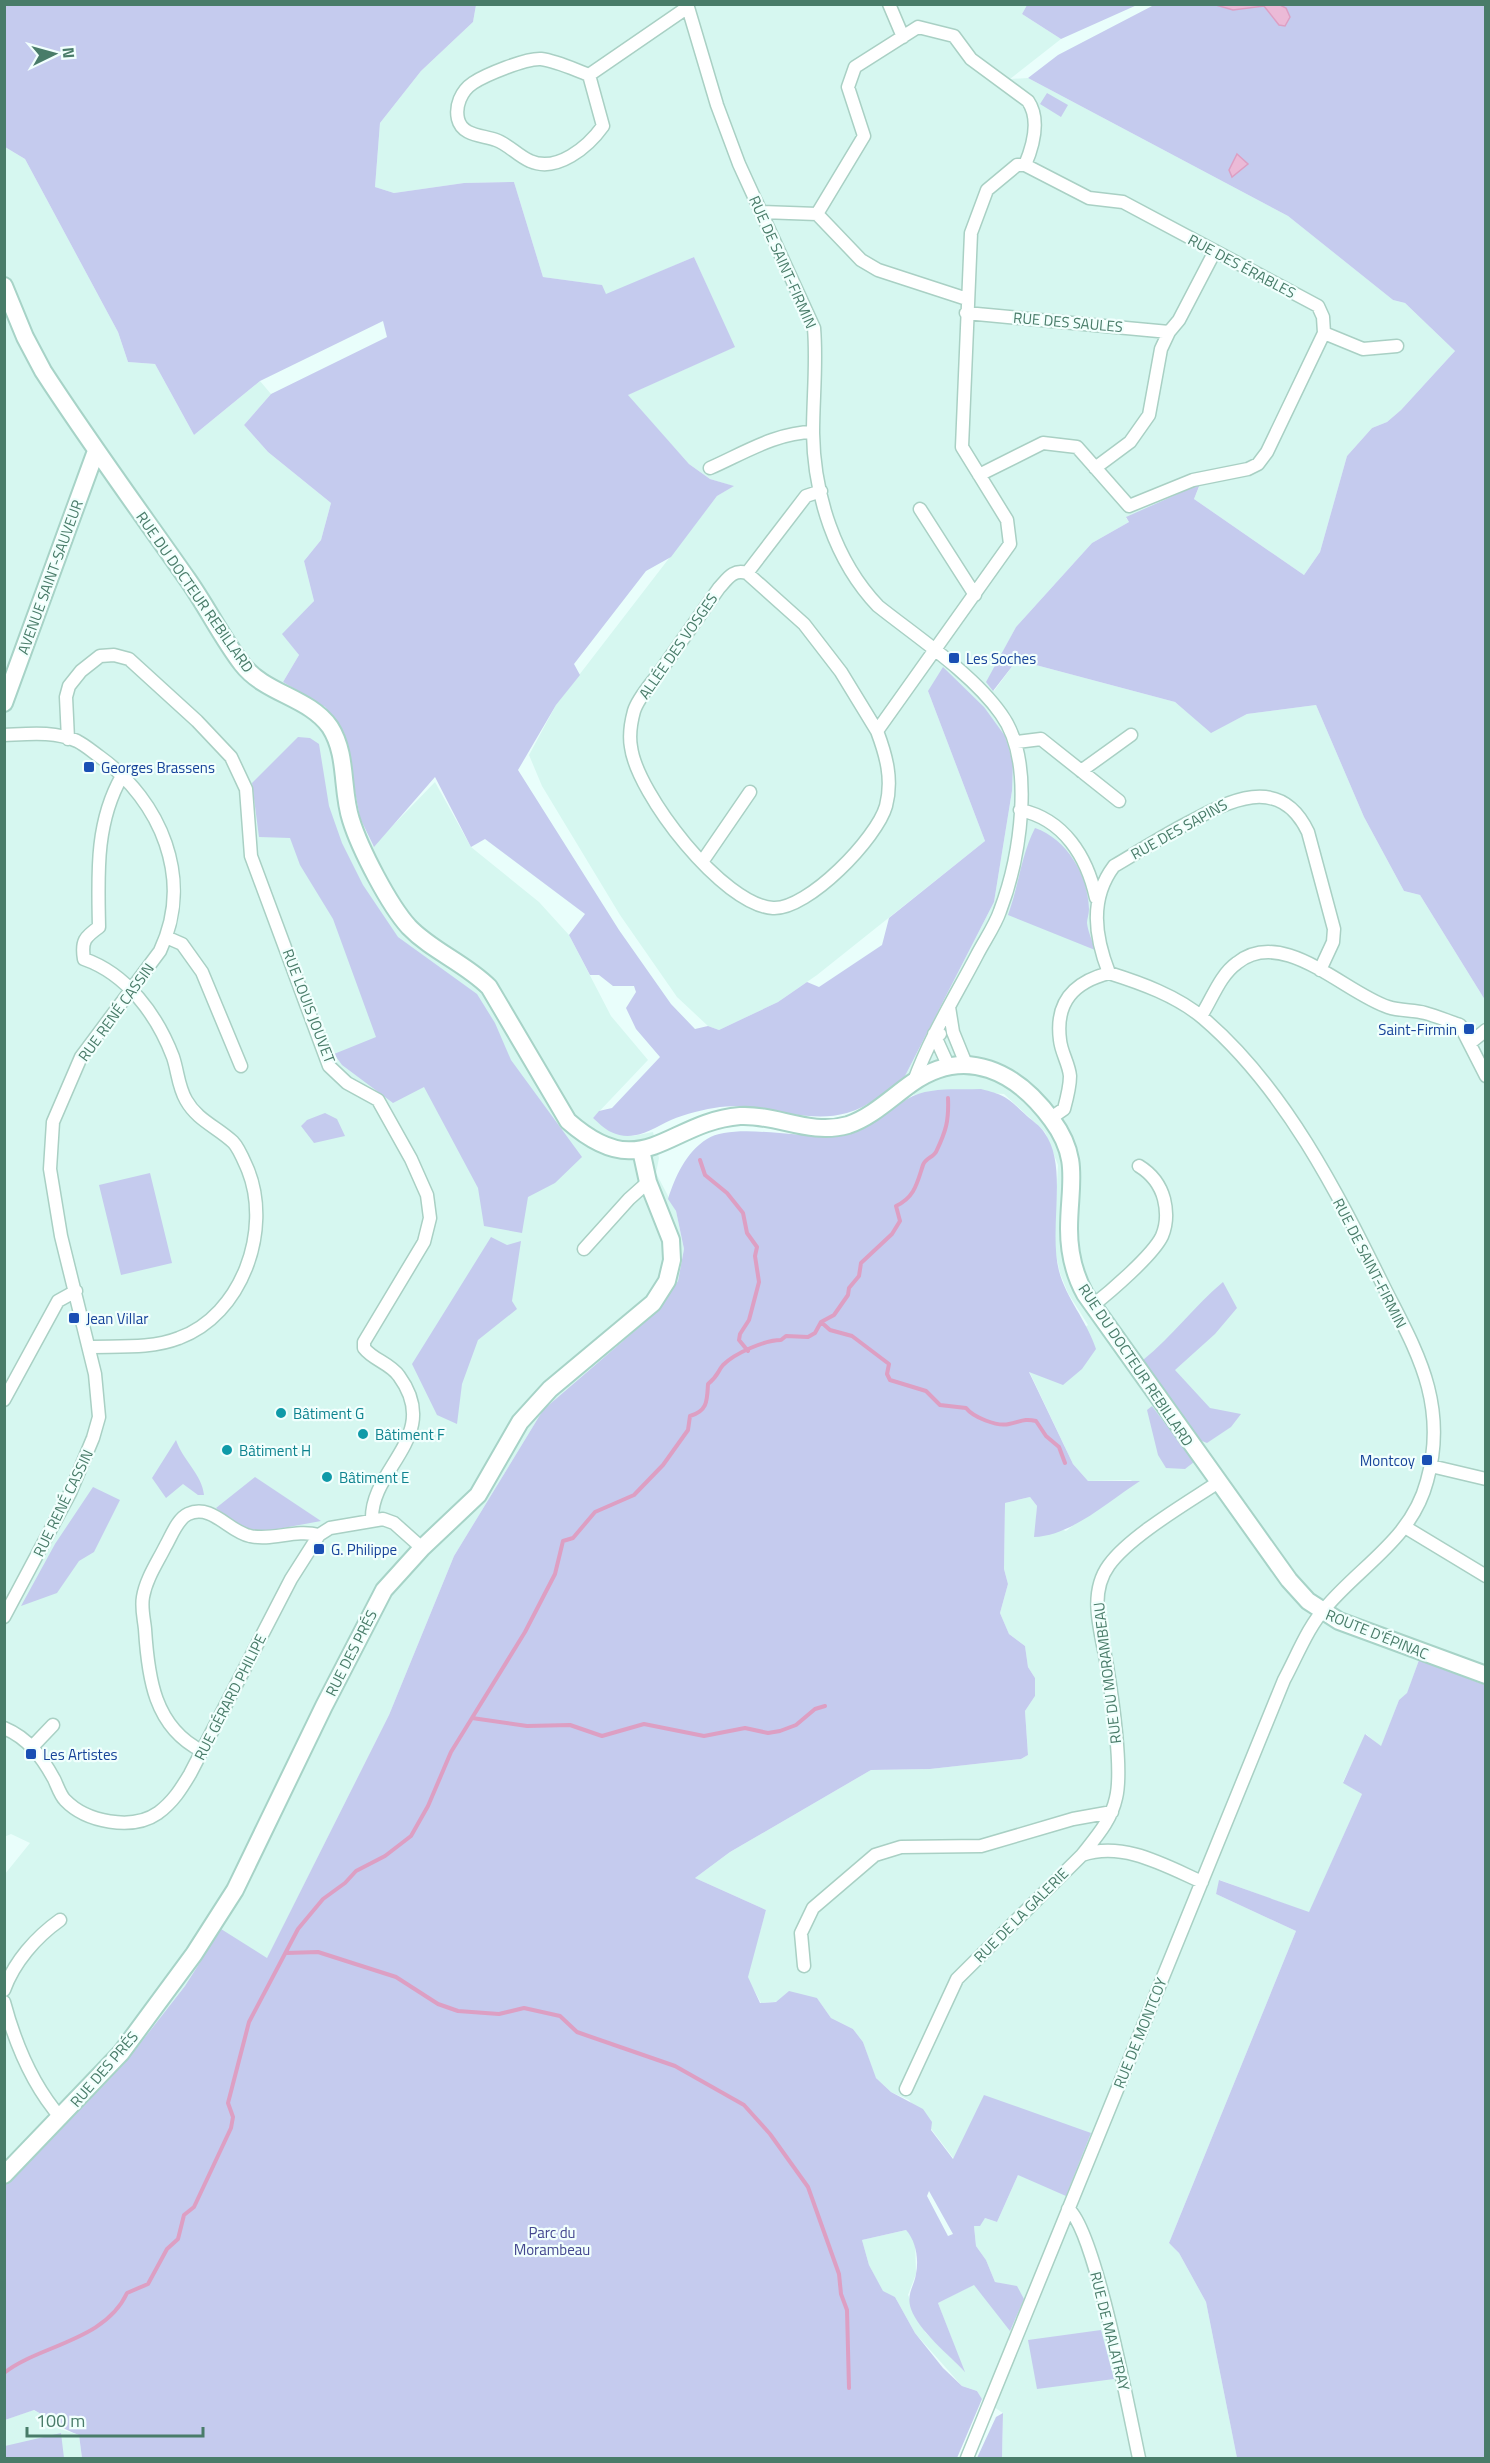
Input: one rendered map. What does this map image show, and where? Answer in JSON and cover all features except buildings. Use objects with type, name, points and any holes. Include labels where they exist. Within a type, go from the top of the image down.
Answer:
[{"type":"main road","name":"RUE DU DOCTEUR REBILLARD","points":[[4,286],[25,337],[43,371],[189,582],[243,665],[259,681],[313,710],[329,727],[338,745],[350,817],[363,854],[409,926],[431,945],[475,973],[489,987],[568,1121],[586,1137],[612,1150],[641,1150],[708,1125],[741,1116],[814,1129],[848,1125],[864,1117],[914,1081],[948,1065],[966,1064],[990,1069],[1004,1076],[1025,1092],[1051,1118],[1065,1142],[1072,1162],[1070,1246],[1075,1271],[1092,1306],[1261,1543]]},
{"type":"main road","name":"AVENUE SAINT-SAUVEUR","points":[[4,703],[96,450]]},
{"type":"main road","name":"RUE DES PRÉS","points":[[4,2175],[121,2053],[195,1954],[235,1890],[324,1706],[384,1590],[422,1548],[478,1495],[520,1422],[550,1389],[638,1317],[667,1281],[672,1260],[671,1240],[648,1182],[641,1150]]},
{"type":"main road","name":"ROUTE D'ÉPINAC","points":[[1261,1543],[1289,1580],[1322,1612],[1377,1637],[1485,1675]]},
{"type":"street","points":[[889,4],[903,37]]},
{"type":"street","name":"RUE DE SAINT-FIRMIN","points":[[588,75],[688,6],[717,105],[761,212],[814,328],[816,352],[813,432],[826,514],[843,560],[864,592],[986,695],[1001,713],[1017,742],[1023,786],[1011,871],[1000,912],[934,1034],[914,1081]]},
{"type":"street","points":[[817,214],[864,136],[848,87],[855,67],[918,27],[954,36],[971,59],[1028,101],[1035,110],[1032,149],[1025,165],[1017,165],[987,190],[971,233],[966,313],[962,447],[1007,520],[1010,543],[877,730]]},
{"type":"street","points":[[540,59],[588,75],[603,126],[594,138],[565,159],[545,165],[530,161],[498,140],[469,132],[458,121],[456,107],[462,95],[473,83],[522,62],[540,59]]},
{"type":"street","name":"RUE DES ÉRABLES","points":[[1025,165],[1089,198],[1123,202],[1318,306],[1323,317],[1324,333]]},
{"type":"street","points":[[761,212],[817,214],[861,260],[878,270],[967,299]]},
{"type":"street","points":[[1095,468],[1130,442],[1149,415],[1161,349],[1215,252]]},
{"type":"street","name":"RUE DES SAULES","points":[[966,313],[1169,332]]},
{"type":"street","points":[[979,475],[1043,443],[1077,447],[1129,506],[1193,480],[1248,469],[1258,464],[1267,453],[1324,333],[1363,349],[1397,346]]},
{"type":"street","points":[[710,468],[780,437],[797,432],[813,432]]},
{"type":"street","name":"ALLÉE DES VOSGES","points":[[747,573],[806,496],[821,491]]},
{"type":"street","points":[[920,508],[975,595]]},
{"type":"street","name":"ALLÉE DES VOSGES","points":[[739,571],[747,573],[804,624],[841,672],[877,730],[886,755],[890,784],[881,820],[874,834],[837,871],[799,901],[774,908],[759,906],[745,898],[686,846],[650,794],[630,748],[635,708],[720,588],[732,574],[739,571]]},
{"type":"street","name":"RUE LOUIS JOUVET","points":[[68,739],[66,697],[69,686],[81,671],[100,656],[114,655],[129,659],[197,721],[231,757],[246,789],[251,856],[329,1066],[347,1083],[378,1100],[396,1128],[427,1196],[430,1218],[424,1242],[364,1342],[364,1348],[368,1353],[399,1375],[412,1402],[414,1420],[408,1439],[372,1506],[372,1520]]},
{"type":"street","name":"RUE RENÉ CASSIN","points":[[4,735],[52,734],[78,742],[122,776],[142,795],[163,834],[172,881],[166,937],[132,991],[81,1057],[53,1122],[50,1169],[61,1236],[89,1347],[99,1401],[99,1417],[93,1438],[70,1493],[4,1617]]},
{"type":"street","points":[[1081,771],[1131,735]]},
{"type":"street","points":[[1017,742],[1041,739],[1119,801]]},
{"type":"street","points":[[89,1347],[148,1345],[179,1338],[208,1323],[232,1295],[250,1261],[256,1228],[255,1204],[248,1171],[234,1143],[193,1112],[179,1087],[174,1059],[159,1027],[132,991],[104,966],[84,959],[82,945],[85,937],[99,927],[98,867],[103,827],[110,796],[122,776]]},
{"type":"street","points":[[702,862],[750,792]]},
{"type":"street","name":"RUE DES SAPINS","points":[[1096,900],[1102,882],[1114,866],[1157,839],[1232,800],[1258,796],[1269,798],[1291,809],[1303,820],[1308,832],[1334,929],[1333,942],[1320,970]]},
{"type":"street","points":[[1020,810],[1044,818],[1070,839],[1084,858],[1092,876],[1101,952],[1109,973],[1089,978],[1073,990],[1062,1009],[1060,1040],[1070,1075],[1069,1088],[1065,1108],[1051,1118]]},
{"type":"street","points":[[166,937],[182,944],[202,972],[242,1066]]},
{"type":"street","points":[[1201,1016],[1224,975],[1237,962],[1249,956],[1281,953],[1320,970],[1388,1007],[1427,1013],[1460,1025],[1485,1076]]},
{"type":"street","name":"RUE DE SAINT-FIRMIN","points":[[1109,973],[1145,984],[1201,1016],[1242,1058],[1294,1124],[1372,1264],[1411,1343],[1428,1387],[1435,1431],[1431,1466],[1422,1497],[1405,1527],[1376,1561],[1339,1592],[1322,1612]]},
{"type":"street","points":[[949,1007],[953,1032],[966,1064]]},
{"type":"street","points":[[1470,1043],[1485,1030]]},
{"type":"street","points":[[948,1065],[934,1034],[953,1032]]},
{"type":"street","points":[[1092,1306],[1155,1245],[1166,1224],[1166,1209],[1157,1183],[1150,1173],[1139,1166]]},
{"type":"street","points":[[584,1249],[629,1198],[648,1182]]},
{"type":"street","points":[[4,1400],[58,1301],[76,1291]]},
{"type":"street","points":[[1431,1466],[1485,1479]]},
{"type":"street","name":"RUE DU MORAMBEAU","points":[[1082,1856],[1112,1812],[1118,1784],[1108,1669],[1098,1618],[1099,1586],[1109,1564],[1125,1548],[1217,1483]]},
{"type":"street","points":[[202,1751],[189,1744],[169,1723],[153,1696],[142,1600],[155,1565],[185,1515],[196,1512],[208,1513],[249,1536],[304,1532],[318,1535],[330,1528],[383,1519],[394,1523],[422,1548]]},
{"type":"street","points":[[1405,1527],[1485,1576]]},
{"type":"street","name":"RUE GÉRARD PHILIPE","points":[[4,1728],[17,1733],[32,1747],[64,1799],[90,1816],[114,1822],[133,1822],[156,1815],[174,1800],[202,1751],[291,1579],[318,1535]]},
{"type":"street","name":"RUE DE MONTCOY","points":[[967,2458],[1284,1680],[1322,1612]]},
{"type":"street","points":[[32,1747],[53,1725]]},
{"type":"street","points":[[804,1966],[801,1934],[813,1908],[875,1855],[901,1848],[981,1846],[1073,1819],[1112,1812]]},
{"type":"street","name":"RUE DE LA GALERIE","points":[[906,2089],[957,1980],[1082,1856],[1106,1849],[1123,1851],[1202,1882]]},
{"type":"street","points":[[4,1990],[11,1973],[25,1953],[60,1920]]},
{"type":"street","points":[[4,2002],[27,2064],[46,2102],[61,2118]]},
{"type":"street","name":"RUE DE MALATRAY","points":[[1068,2209],[1073,2213],[1085,2238],[1105,2307],[1138,2458]]},
{"type":"shaded area","points":[[476,5],[1027,5],[1022,14],[1061,39],[1010,79],[1028,78],[1288,216],[1393,300],[1405,303],[1455,351],[1401,410],[1387,422],[1372,428],[1347,456],[1320,552],[1304,575],[1194,499],[1200,485],[1126,518],[1129,522],[1092,543],[1016,627],[987,682],[994,691],[1017,660],[1175,702],[1211,732],[1247,714],[1316,705],[1364,817],[1404,891],[1420,895],[1485,1000],[1485,1685],[1419,1660],[1407,1694],[1399,1700],[1381,1747],[1366,1734],[1343,1782],[1362,1794],[1309,1913],[1220,1880],[1216,1894],[1296,1931],[1169,2243],[1179,2253],[1206,2302],[1237,2458],[1002,2458],[1003,2413],[982,2399],[977,2391],[962,2386],[915,2333],[895,2297],[883,2292],[869,2265],[862,2240],[906,2230],[915,2240],[916,2274],[908,2295],[925,2332],[964,2371],[938,2303],[973,2285],[1011,2286],[995,2282],[986,2260],[976,2246],[974,2226],[985,2218],[997,2222],[1018,2175],[1090,2133],[954,2159],[909,2100],[891,2092],[875,2077],[863,2042],[853,2029],[831,2018],[817,1998],[761,2003],[747,1977],[766,1910],[695,1878],[730,1852],[871,1770],[930,1769],[1021,1759],[1028,1755],[1025,1711],[1035,1696],[1035,1678],[1028,1667],[1025,1646],[1009,1634],[1000,1613],[1008,1584],[1004,1569],[1005,1503],[1030,1497],[1037,1506],[1036,1520],[1066,1531],[1132,1480],[1088,1481],[1073,1464],[1029,1371],[1088,1325],[1068,1293],[1060,1273],[1054,1245],[1058,1165],[1045,1132],[1004,1094],[943,1090],[914,1095],[905,1076],[994,902],[1012,791],[928,691],[985,841],[817,975],[778,1002],[719,1030],[708,1026],[677,997],[620,915],[542,786],[529,755],[556,705],[717,496],[733,486],[710,479],[689,464],[627,395],[734,347],[694,257],[606,295],[601,285],[543,277],[514,182],[464,183],[394,193],[375,187],[380,123],[421,71],[473,22]]},
{"type":"shaded area","points":[[1216,5],[1280,5],[1286,8],[1290,17],[1285,26],[1279,25],[1264,6],[1233,10]]},
{"type":"shaded area","points":[[5,147],[25,159],[118,332],[128,362],[155,364],[194,435],[260,381],[271,394],[244,425],[268,452],[331,503],[321,540],[304,561],[314,601],[283,634],[299,655],[283,682],[325,707],[344,733],[360,818],[373,846],[435,782],[471,847],[539,902],[569,935],[611,1016],[648,1060],[593,1118],[633,1136],[653,1132],[659,1158],[656,1173],[676,1211],[684,1249],[678,1281],[652,1316],[543,1410],[454,1556],[389,1715],[267,1959],[221,1930],[185,1986],[124,2064],[5,2185],[5,1874],[30,1843],[11,1834],[4,1837]]},
{"type":"shaded area","points":[[1237,154],[1248,164],[1232,177],[1229,170]]},
{"type":"shaded area","points":[[33,2410],[55,2420],[60,2429],[79,2435],[82,2458],[5,2458],[5,2420]]},
{"type":"green space","points":[[1027,4],[1137,5],[1061,39],[1022,14]]},
{"type":"green space","points":[[5,5],[476,5],[473,22],[421,71],[380,123],[375,187],[394,193],[464,183],[514,182],[543,277],[602,285],[606,294],[694,257],[735,347],[628,395],[689,464],[710,479],[734,486],[717,496],[671,557],[646,571],[574,664],[580,675],[556,705],[518,770],[619,930],[671,1004],[695,1029],[708,1026],[719,1030],[778,1002],[807,982],[819,987],[882,945],[889,918],[985,841],[928,691],[943,667],[984,707],[1005,736],[1013,762],[1012,791],[994,902],[905,1076],[863,1107],[831,1116],[799,1115],[736,1106],[720,1107],[682,1116],[642,1134],[627,1136],[608,1131],[593,1118],[599,1111],[612,1108],[660,1057],[636,1029],[626,1008],[636,992],[634,986],[613,986],[599,975],[590,975],[569,935],[585,914],[485,839],[471,847],[435,777],[374,847],[360,818],[344,733],[325,707],[283,682],[299,655],[282,634],[314,601],[304,561],[321,540],[331,503],[268,452],[244,425],[271,394],[387,337],[383,321],[260,381],[194,435],[155,364],[128,362],[118,332],[25,159],[5,147]]},
{"type":"green space","points":[[1154,5],[1216,5],[1233,10],[1264,6],[1279,25],[1286,8],[1280,5],[1485,5],[1485,1000],[1420,895],[1404,891],[1364,817],[1316,705],[1247,714],[1211,733],[1175,702],[1017,660],[993,691],[986,682],[1016,627],[1092,543],[1129,522],[1126,517],[1200,484],[1194,499],[1304,575],[1320,552],[1347,456],[1372,428],[1387,422],[1401,410],[1455,351],[1405,303],[1393,300],[1288,216],[1028,78],[1058,55]]},
{"type":"green space","points":[[1047,93],[1068,105],[1061,117],[1040,104]]},
{"type":"green space","points":[[298,737],[310,738],[319,744],[329,806],[342,843],[363,885],[398,937],[477,994],[495,1023],[511,1060],[582,1157],[555,1183],[528,1197],[522,1233],[484,1226],[478,1188],[424,1087],[393,1103],[342,1065],[334,1054],[376,1037],[333,919],[300,865],[290,838],[259,837],[252,783]]},
{"type":"green space","points":[[1035,828],[1046,833],[1066,849],[1080,871],[1088,896],[1087,923],[1095,950],[1008,915],[1026,849]]},
{"type":"green space","name":"Parc du Morambeau","points":[[981,1089],[996,1093],[1011,1102],[1044,1132],[1051,1146],[1057,1179],[1056,1254],[1059,1271],[1066,1291],[1096,1349],[1082,1369],[1063,1385],[1029,1372],[1073,1464],[1088,1481],[1140,1481],[1076,1524],[1048,1535],[1034,1537],[1037,1506],[1030,1497],[1005,1503],[1004,1569],[1008,1584],[1000,1613],[1009,1634],[1025,1646],[1028,1667],[1035,1678],[1035,1696],[1025,1711],[1028,1755],[1021,1759],[930,1769],[871,1770],[730,1852],[695,1878],[766,1910],[748,1977],[760,2003],[776,2002],[789,1991],[817,1998],[831,2018],[853,2029],[863,2042],[876,2078],[891,2092],[923,2109],[932,2122],[931,2130],[953,2159],[984,2095],[1091,2133],[1066,2196],[1018,2175],[997,2222],[985,2218],[980,2226],[974,2226],[976,2246],[986,2260],[995,2282],[1017,2286],[1024,2299],[1010,2331],[974,2285],[938,2303],[965,2372],[927,2334],[911,2309],[910,2295],[916,2274],[917,2256],[912,2239],[906,2230],[862,2240],[869,2265],[883,2291],[895,2297],[915,2333],[943,2368],[962,2386],[977,2391],[982,2399],[957,2458],[82,2458],[79,2435],[34,2410],[5,2420],[5,2185],[124,2064],[185,1986],[221,1929],[267,1958],[389,1715],[454,1556],[543,1410],[652,1316],[678,1281],[684,1249],[676,1211],[668,1199],[687,1158],[700,1144],[719,1134],[751,1131],[838,1136],[859,1131],[904,1101],[921,1093],[938,1090]],"holes":[[[929,2191],[953,2234],[948,2236],[927,2196]]]},
{"type":"green space","points":[[325,1113],[337,1119],[345,1136],[314,1143],[301,1126],[307,1120]]},
{"type":"green space","points":[[150,1173],[172,1263],[121,1275],[99,1185]]},
{"type":"green space","points":[[491,1237],[507,1245],[521,1241],[512,1301],[517,1309],[478,1340],[462,1384],[457,1424],[437,1415],[412,1364]]},
{"type":"green space","points":[[1223,1282],[1237,1308],[1215,1334],[1175,1370],[1210,1408],[1241,1414],[1231,1427],[1207,1443],[1197,1439],[1143,1360]]},
{"type":"green space","points":[[1152,1406],[1194,1462],[1185,1469],[1166,1468],[1158,1455],[1147,1410]]},
{"type":"green space","points":[[176,1440],[200,1480],[204,1495],[198,1495],[183,1484],[166,1498],[152,1478]]},
{"type":"green space","points":[[255,1477],[321,1521],[256,1533],[244,1530],[216,1508]]},
{"type":"green space","points":[[93,1487],[120,1500],[94,1552],[79,1561],[57,1593],[21,1606],[55,1544]]},
{"type":"green space","points":[[1419,1660],[1485,1685],[1485,2458],[1237,2458],[1206,2302],[1179,2253],[1169,2243],[1296,1931],[1216,1894],[1219,1880],[1309,1912],[1362,1794],[1343,1783],[1365,1734],[1381,1746],[1399,1700],[1407,1693]]},
{"type":"green space","points":[[1101,2330],[1114,2379],[1037,2389],[1028,2340]]},
{"type":"green space","points":[[1003,2413],[1002,2458],[977,2458],[996,2417]]},
{"type":"green space","points":[[61,2433],[64,2458],[5,2458],[5,2446]]},
{"type":"waterway","points":[[4,2373],[18,2363],[88,2332],[117,2309],[127,2293],[148,2284],[167,2249],[178,2239],[184,2215],[194,2207],[231,2128],[233,2117],[228,2103],[249,2022],[298,1929],[323,1899],[345,1883],[356,1871],[385,1856],[411,1836],[428,1806],[451,1752],[525,1632],[555,1574],[563,1541],[573,1538],[595,1512],[634,1495],[663,1465],[688,1430],[690,1416],[703,1408],[707,1400],[708,1384],[728,1360],[750,1348],[781,1340],[786,1336],[808,1337],[815,1333],[821,1322],[834,1315],[848,1295],[849,1288],[859,1276],[861,1263],[892,1234],[900,1221],[896,1206],[911,1194],[924,1163],[936,1152],[946,1126],[948,1098]]},
{"type":"waterway","points":[[700,1160],[705,1175],[727,1193],[743,1213],[747,1233],[757,1247],[755,1256],[759,1282],[749,1320],[739,1340],[748,1351]]},
{"type":"waterway","points":[[821,1322],[830,1330],[852,1336],[889,1364],[887,1374],[890,1380],[926,1391],[940,1405],[966,1408],[992,1423],[1004,1425],[1025,1420],[1036,1421],[1046,1436],[1059,1447],[1065,1463]]},
{"type":"waterway","points":[[472,1718],[527,1726],[570,1725],[602,1736],[644,1724],[704,1736],[745,1728],[768,1733],[780,1731],[796,1725],[815,1709],[825,1706]]},
{"type":"waterway","points":[[286,1953],[318,1952],[396,1977],[438,2004],[458,2011],[499,2014],[524,2008],[560,2016],[577,2032],[675,2066],[744,2105],[770,2134],[808,2187],[839,2274],[841,2294],[847,2310],[849,2388]]},
{"type":"place","name":"Les Soches","points":[[954,658]]},
{"type":"place","name":"Georges Brassens","points":[[89,767]]},
{"type":"place","name":"Saint-Firmin","points":[[1469,1029]]},
{"type":"place","name":"Jean Villar","points":[[74,1318]]},
{"type":"place","name":"Bâtiment G","points":[[281,1413]]},
{"type":"place","name":"Bâtiment F","points":[[363,1434]]},
{"type":"place","name":"Bâtiment H","points":[[227,1450]]},
{"type":"place","name":"Montcoy","points":[[1427,1460]]},
{"type":"place","name":"Bâtiment E","points":[[327,1477]]},
{"type":"place","name":"G. Philippe","points":[[319,1549]]},
{"type":"place","name":"Les Artistes","points":[[31,1754]]}]
